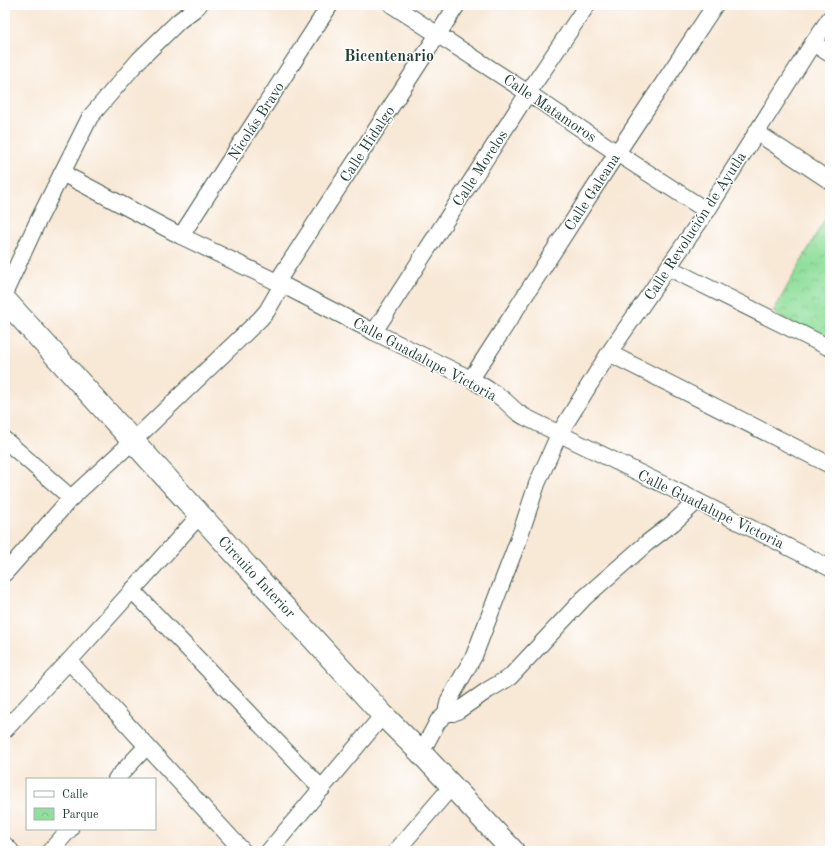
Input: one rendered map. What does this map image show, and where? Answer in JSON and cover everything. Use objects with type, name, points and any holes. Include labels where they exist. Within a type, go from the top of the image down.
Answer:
[{"type":"main road","name":"Circuito Interior","points":[[5,300],[383,715],[421,753],[513,851]]},
{"type":"street","points":[[5,292],[36,225],[90,117],[139,60],[179,20],[199,5]]},
{"type":"street","name":"Nicolás Bravo","points":[[181,236],[330,5]]},
{"type":"street","name":"Calle Matamoros","points":[[392,5],[707,211]]},
{"type":"street","name":"Calle Hidalgo","points":[[5,573],[71,498],[133,441],[267,311],[280,284],[457,5]]},
{"type":"street","name":"Calle Morelos","points":[[374,332],[528,93],[587,5]]},
{"type":"street","name":"Calle Galeana","points":[[471,379],[617,153],[715,5]]},
{"type":"street","name":"Calle Revolución de Ayutla","points":[[447,713],[449,700],[474,656],[518,541],[536,484],[559,434],[610,353],[707,211],[830,18]]},
{"type":"street","points":[[813,43],[830,54]]},
{"type":"street","points":[[756,132],[830,181]]},
{"type":"street","name":"Calle Guadalupe Victoria","points":[[62,173],[181,236],[471,379],[504,400],[525,417],[830,568]]},
{"type":"street","points":[[669,268],[830,348]]},
{"type":"street","points":[[610,353],[830,465]]},
{"type":"street","points":[[5,440],[71,498]]},
{"type":"street","points":[[421,753],[438,721],[447,713],[453,713],[459,710],[510,677],[584,598],[697,501]]},
{"type":"street","points":[[5,730],[200,515]]},
{"type":"street","points":[[132,590],[322,789]]},
{"type":"street","points":[[69,661],[146,747],[243,851]]},
{"type":"street","points":[[268,851],[322,789],[383,715]]},
{"type":"street","points":[[117,778],[146,747]]},
{"type":"street","points":[[396,851],[452,786]]},
{"type":"street","points":[[50,851],[69,830]]},
{"type":"street","points":[[5,845],[11,851]]},
{"type":"green space","points":[[830,212],[830,344],[773,312]]},
{"type":"district","name":"Bicentenario","points":[[389,55]]}]
